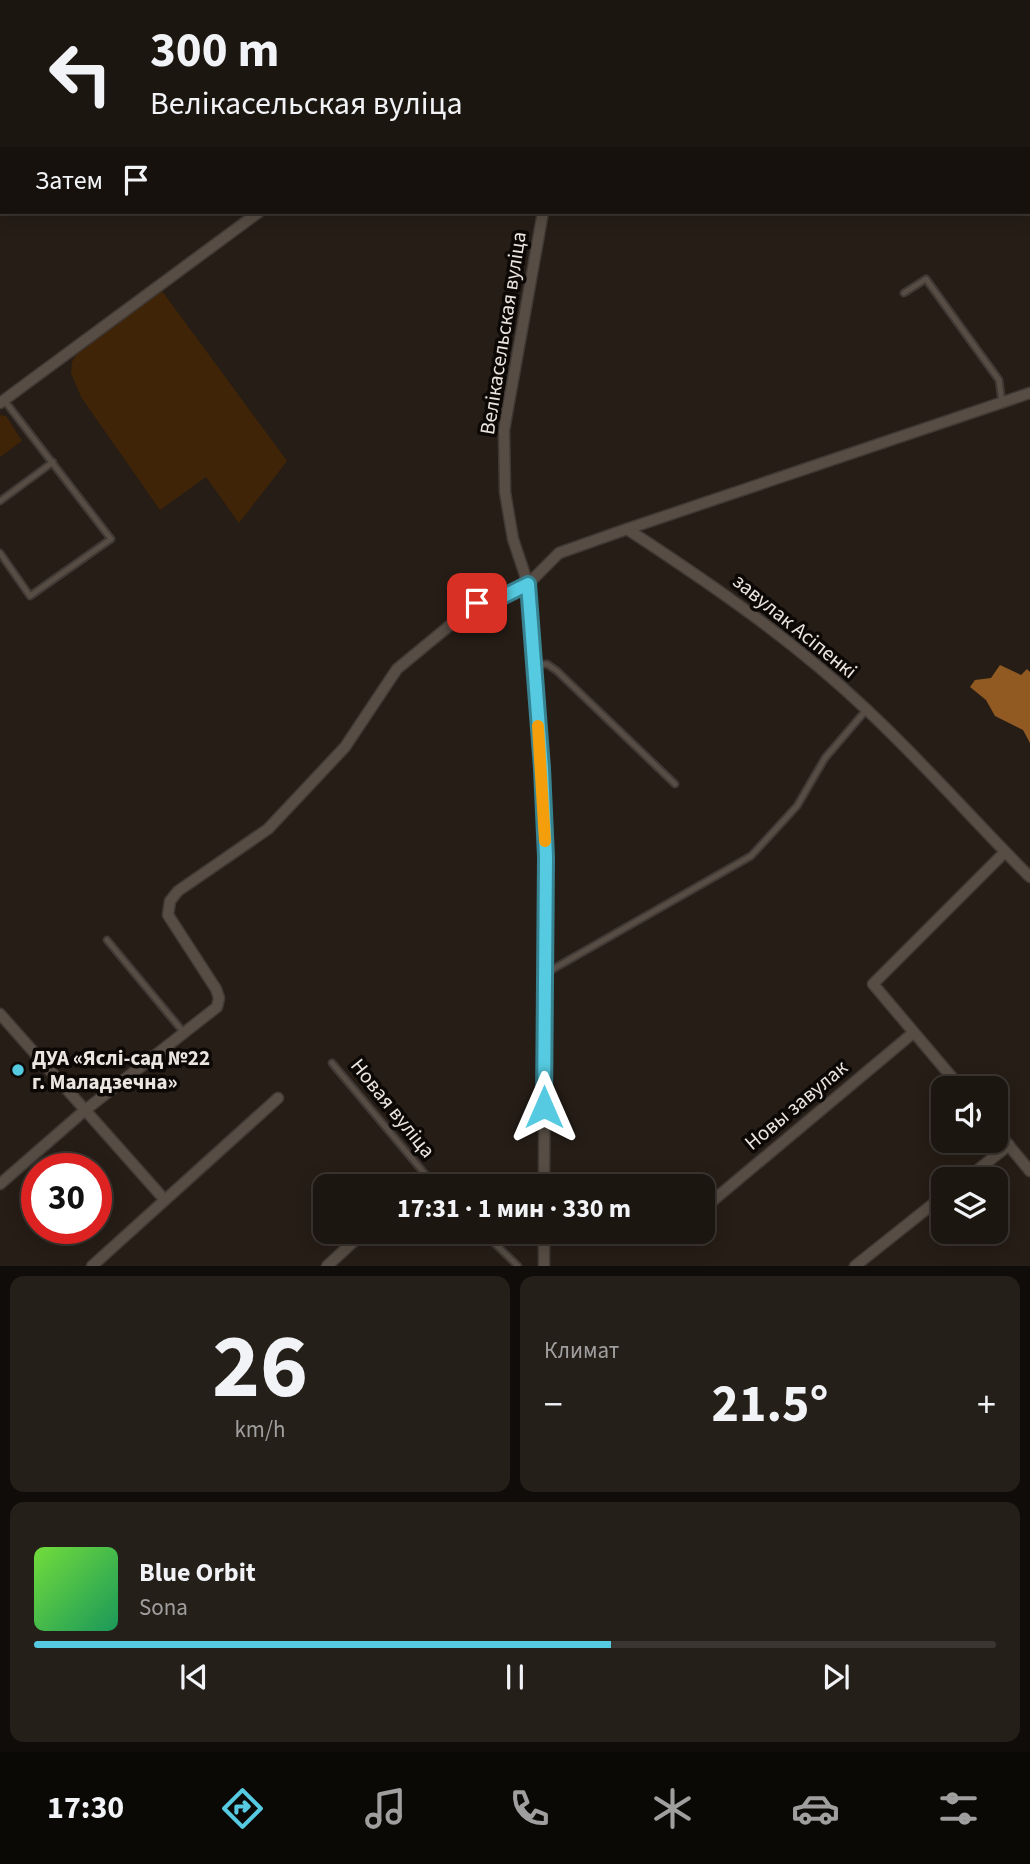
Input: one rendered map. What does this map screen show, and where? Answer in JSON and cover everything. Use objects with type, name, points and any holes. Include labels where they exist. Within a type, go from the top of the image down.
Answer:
[{"type":"street","points":[[2,402],[256,214]]},
{"type":"street","name":"Велікасельская вуліца","points":[[543,214],[504,430],[505,492],[513,539],[528,584],[542,768],[546,857],[544,1174]]},
{"type":"street","points":[[0,1184],[84,1111],[217,1007],[219,998],[216,989],[168,915],[170,901],[178,891],[268,829],[345,747],[397,670],[477,603],[502,597],[528,584],[559,553],[1030,393]]},
{"type":"street","name":"завулак Асіпенкі","points":[[627,529],[724,593],[867,709],[1030,877]]},
{"type":"street","points":[[951,1076],[873,984],[1005,852]]},
{"type":"street","points":[[0,1014],[164,1199]]},
{"type":"street","name":"Новы завулак","points":[[715,1199],[913,1033]]},
{"type":"street","points":[[92,1265],[278,1098]]},
{"type":"street","points":[[981,1167],[1009,1145],[1030,1171]]},
{"type":"street","points":[[855,1265],[931,1205]]},
{"type":"street","points":[[327,1265],[351,1244]]},
{"type":"street","points":[[544,1244],[544,1265]]},
{"type":"lane","points":[[904,293],[926,279],[999,380],[1002,402]]},
{"type":"lane","points":[[0,553],[30,596],[111,539],[53,461],[2,402]]},
{"type":"lane","points":[[0,501],[53,461]]},
{"type":"lane","points":[[533,665],[547,664],[557,671],[674,784]]},
{"type":"lane","points":[[544,973],[751,856],[797,806],[825,758],[867,709]]},
{"type":"lane","points":[[107,940],[185,1034]]},
{"type":"lane","name":"Новая вуліца","points":[[332,1063],[423,1174]]},
{"type":"lane","points":[[496,1244],[519,1265]]},
{"type":"shaded area","points":[[162,291],[287,461],[239,523],[206,477],[160,510],[81,397],[71,373],[72,362],[77,353]]},
{"type":"shaded area","points":[[0,415],[6,416],[22,441],[0,457]]},
{"type":"shaded area","points":[[1000,665],[1021,675],[1027,669],[1030,672],[1030,743],[1023,730],[995,716],[986,700],[970,687],[975,680],[991,678]]},
{"type":"slow traffic","points":[[538,726],[545,841]]},
{"type":"place","name":"ДУА «Яслі-сад №22 г. Маладзечна»","points":[[18,1070]]},
{"type":"route","points":[[477,603],[502,597],[528,584],[546,857],[544,1107]]}]
